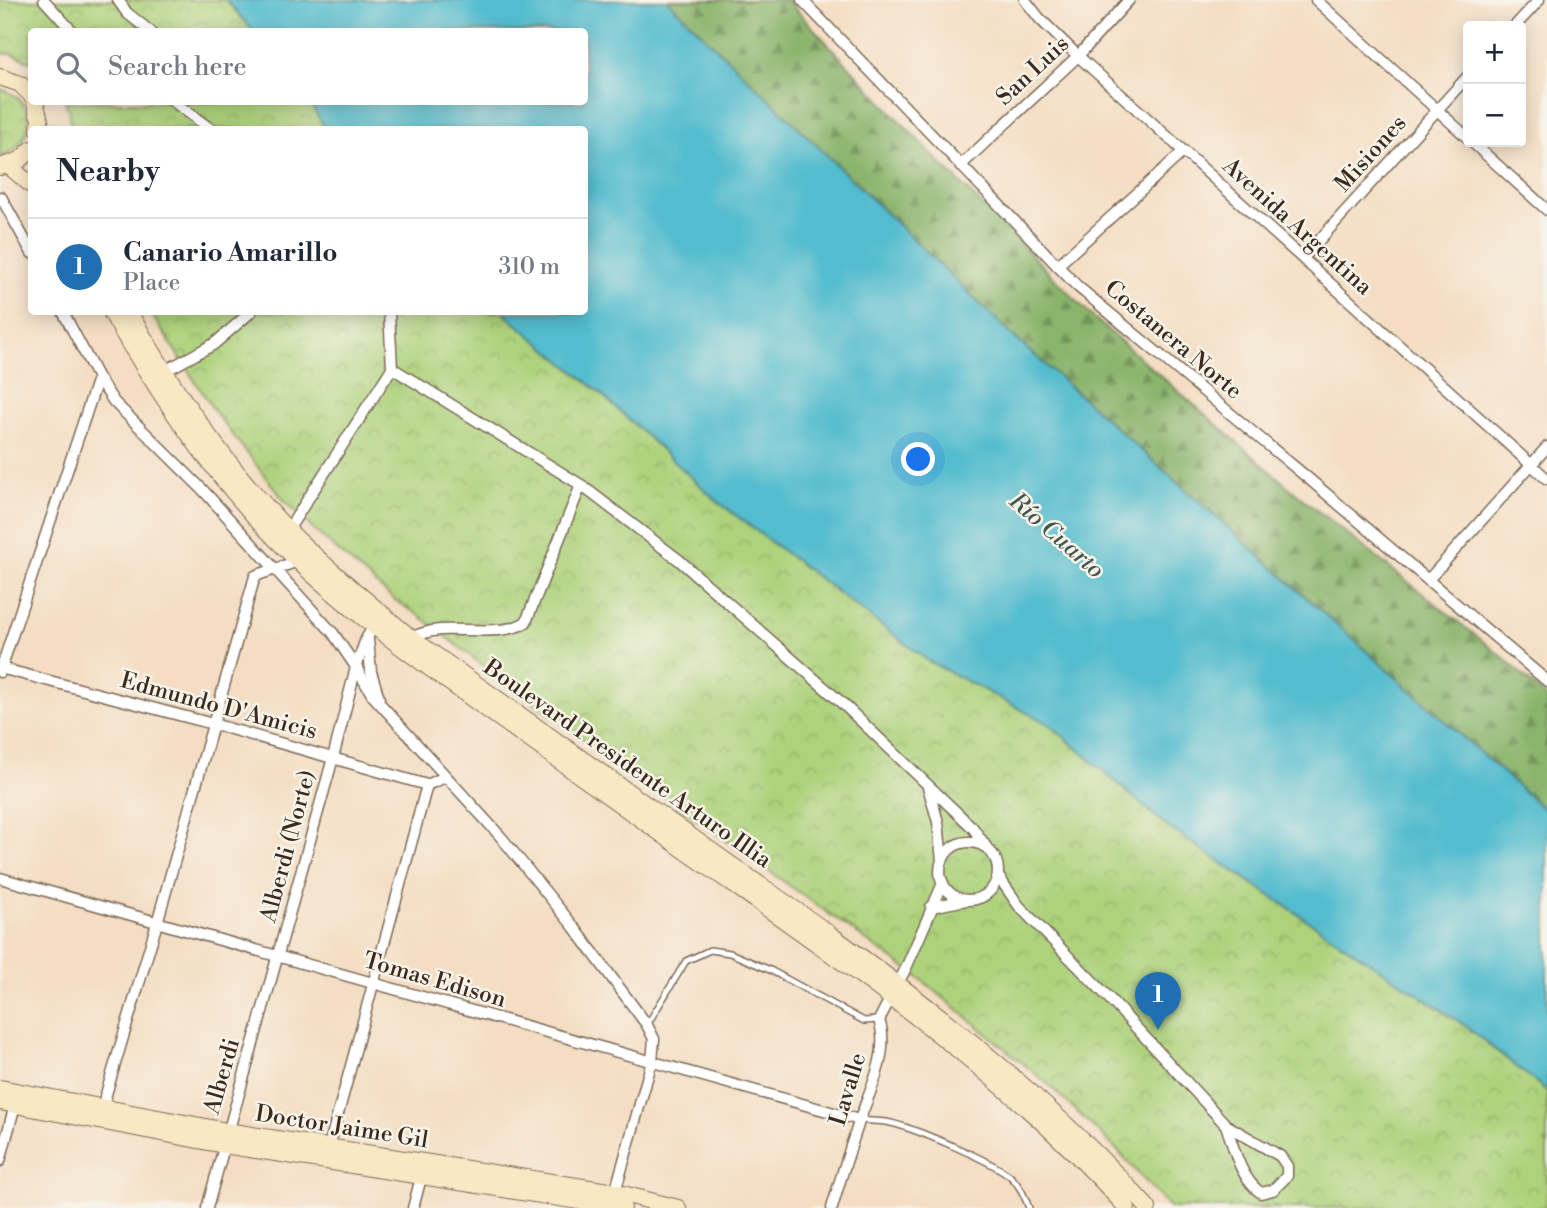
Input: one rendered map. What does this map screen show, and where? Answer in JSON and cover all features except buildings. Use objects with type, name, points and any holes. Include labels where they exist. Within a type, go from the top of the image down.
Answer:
[{"type":"main road","points":[[0,77],[20,84],[28,92]]},
{"type":"main road","points":[[38,105],[39,126]]},
{"type":"main road","points":[[4,166],[20,160],[28,153]]},
{"type":"main road","points":[[4,166],[28,183]]},
{"type":"main road","name":"Boulevard Presidente Arturo Illia","points":[[113,315],[170,408],[237,497],[304,556],[403,641],[998,1062],[1077,1132],[1148,1208]]},
{"type":"main road","name":"Boulevard Presidente Arturo Illia","points":[[131,315],[211,439],[288,530],[304,556],[370,632],[403,641]]},
{"type":"main road","name":"Boulevard Presidente Arturo Illia","points":[[894,990],[1057,1135],[1128,1208]]},
{"type":"main road","name":"Doctor Jaime Gil","points":[[0,1088],[100,1114],[225,1138],[424,1168],[615,1203],[678,1208]]},
{"type":"main road","name":"Doctor Jaime Gil","points":[[8,1104],[100,1114]]},
{"type":"main road","name":"Doctor Jaime Gil","points":[[225,1138],[329,1147],[424,1168]]},
{"type":"street","points":[[44,0],[70,28]]},
{"type":"street","points":[[118,0],[127,13],[144,28]]},
{"type":"street","name":"Costanera Norte","points":[[802,0],[1077,286],[1547,681]]},
{"type":"street","name":"Avenida Argentina","points":[[1025,0],[1040,19],[1078,56],[1547,479]]},
{"type":"street","name":"San Luis","points":[[960,166],[1078,56],[1129,0]]},
{"type":"street","points":[[1316,0],[1463,133]]},
{"type":"street","points":[[1519,21],[1539,0]]},
{"type":"street","name":"Misiones","points":[[1303,258],[1463,81]]},
{"type":"street","points":[[178,105],[207,126]]},
{"type":"street","points":[[1478,147],[1547,210]]},
{"type":"street","points":[[1057,266],[1184,151]]},
{"type":"street","points":[[1,197],[28,246]]},
{"type":"street","points":[[65,315],[114,402],[202,489],[333,634],[373,696],[517,857],[574,927],[647,1026],[654,1039],[652,1061],[615,1203]]},
{"type":"street","points":[[165,371],[214,344],[248,315]]},
{"type":"street","points":[[288,530],[392,368],[389,315]]},
{"type":"street","points":[[392,368],[581,485],[689,569],[843,704],[972,828],[996,860],[998,876],[1019,906],[1107,996],[1226,1125],[1280,1156],[1287,1166],[1287,1177],[1273,1190],[1261,1192],[1251,1186],[1241,1168],[1226,1125]]},
{"type":"street","points":[[0,669],[99,378]]},
{"type":"street","points":[[1429,580],[1547,447]]},
{"type":"street","points":[[403,641],[424,632],[507,630],[518,628],[526,622],[581,485]]},
{"type":"street","points":[[100,1114],[255,576],[304,556]]},
{"type":"street","points":[[370,632],[371,672],[382,707]]},
{"type":"street","name":"Alberdi (Norte)","points":[[278,957],[356,667],[370,632]]},
{"type":"street","name":"Edmundo D'Amicis","points":[[0,669],[214,724],[427,785]]},
{"type":"street","points":[[329,1147],[427,785],[445,777]]},
{"type":"street","points":[[927,785],[938,822],[943,883],[956,897],[966,900]]},
{"type":"street","points":[[942,862],[953,847],[961,843],[979,844],[987,848]]},
{"type":"street","points":[[931,907],[984,896],[992,890],[998,876]]},
{"type":"street","name":"Tomas Edison","points":[[0,878],[859,1120]]},
{"type":"street","name":"Lavalle","points":[[832,1208],[859,1120],[870,1096],[884,1033],[879,1020],[943,883]]},
{"type":"street","points":[[992,890],[1019,906]]},
{"type":"street","name":"Alberdi","points":[[207,1208],[278,957]]},
{"type":"street","points":[[0,1161],[8,1104]]},
{"type":"street","points":[[413,1208],[424,1168]]},
{"type":"lane","points":[[647,1026],[686,961],[710,950],[730,953],[770,970],[864,1021],[879,1020]]},
{"type":"lane","points":[[859,1120],[886,1122],[910,1129],[995,1166],[1023,1190],[1029,1208]]},
{"type":"green space","points":[[0,0],[226,0],[250,28],[28,28],[28,61],[13,54],[0,53]]},
{"type":"green space","points":[[667,0],[787,0],[913,135],[1094,318],[1299,496],[1504,658],[1547,698],[1547,812],[1012,335]]},
{"type":"green space","points":[[0,89],[13,94],[22,102],[27,111],[28,122],[27,132],[21,142],[0,157]]},
{"type":"green space","points":[[66,105],[311,105],[324,126],[71,126]]},
{"type":"green space","points":[[152,315],[506,315],[598,391],[717,501],[930,662],[1049,724],[1168,827],[1467,1027],[1547,1091],[1547,1208],[1170,1208],[1115,1148],[1049,1085],[922,980],[508,685],[420,616],[392,598],[284,500],[217,415]]},
{"type":"water","name":"Río Cuarto","points":[[226,0],[667,0],[1012,335],[1547,812],[1547,1091],[1467,1027],[1168,827],[1049,724],[930,662],[717,501],[598,391],[506,315],[588,315],[588,126],[324,126],[311,105],[588,105],[588,28],[250,28]]},
{"type":"place","name":"Canario Amarillo","points":[[1158,1030]]}]
